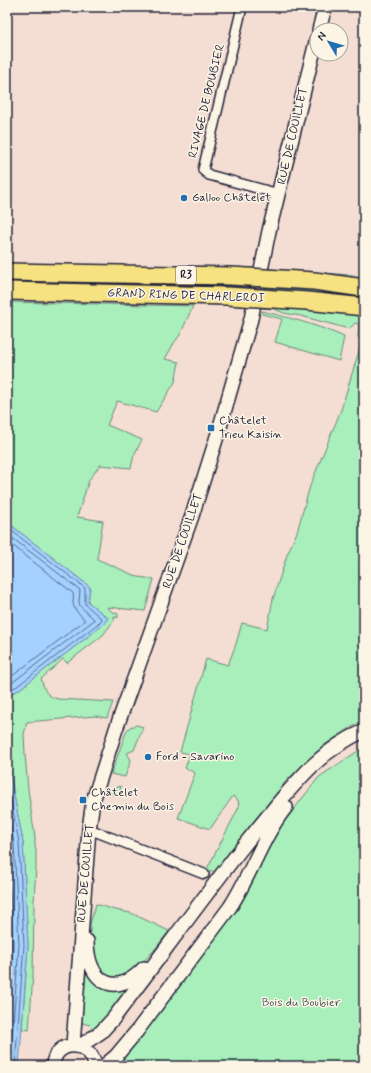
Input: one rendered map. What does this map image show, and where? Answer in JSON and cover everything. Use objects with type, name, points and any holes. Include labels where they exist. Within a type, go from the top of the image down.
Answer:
[{"type":"highway","name":"GRAND RING DE CHARLEROI","points":[[7,272],[231,276],[314,281],[364,288]]},
{"type":"highway","name":"GRAND RING DE CHARLEROI","points":[[7,291],[227,296],[307,301],[364,307]]},
{"type":"main road","points":[[321,22],[325,7]]},
{"type":"main road","name":"RUE DE COUILLET","points":[[77,1046],[82,918],[92,801],[192,516],[219,430],[251,319],[269,231],[311,62]]},
{"type":"main road","points":[[53,1066],[55,1057],[59,1051],[66,1047],[77,1046],[101,1032],[113,1019],[242,846],[308,769],[330,750],[364,731]]},
{"type":"main road","points":[[104,1066],[116,1056],[137,1031],[230,907],[239,894],[278,817],[292,798],[323,764],[364,738]]},
{"type":"main road","points":[[82,918],[87,929],[88,956],[92,968],[99,978],[107,983],[124,984],[136,976],[177,933]]},
{"type":"main road","points":[[77,1046],[89,1052],[93,1058],[95,1066]]},
{"type":"street","name":"RIVAGE DE BOUBIER","points":[[242,7],[203,170],[208,175],[279,194]]},
{"type":"street","points":[[89,829],[204,874]]},
{"type":"green space","points":[[269,269],[364,276],[364,723],[355,725],[324,745],[286,781],[214,872],[207,869],[239,807],[238,800],[233,796],[210,829],[178,818],[195,773],[185,768],[190,754],[180,752],[206,659],[228,665],[242,623],[267,629],[273,599],[287,555],[297,532],[310,486],[341,410],[362,341],[358,337],[359,324],[355,323],[349,329],[284,313],[274,309],[261,308]]},
{"type":"green space","points":[[7,302],[193,306],[180,335],[165,359],[179,362],[175,382],[156,412],[117,401],[107,425],[142,440],[134,455],[131,468],[100,465],[89,480],[77,517],[103,521],[97,559],[138,577],[154,579],[145,611],[107,607],[111,611],[118,614],[118,618],[114,616],[115,619],[103,635],[67,663],[63,659],[41,679],[46,692],[54,698],[113,702],[107,718],[95,716],[27,722],[24,734],[28,789],[36,850],[33,975],[29,1030],[22,1029],[28,946],[23,842],[7,759],[7,694],[17,691],[103,625],[108,618],[88,602],[90,587],[7,522]]},
{"type":"green space","points":[[262,311],[314,325],[344,337],[339,361],[275,342],[282,319],[262,314]]},
{"type":"green space","points":[[137,725],[143,727],[134,750],[127,753],[131,760],[125,777],[111,774],[127,730],[130,727]]},
{"type":"green space","name":"Bois du Boubier","points":[[364,747],[364,1066],[117,1066],[219,929],[276,832],[319,777]]},
{"type":"green space","points":[[121,786],[119,796],[106,791]]},
{"type":"green space","points":[[96,904],[131,913],[169,931],[132,974],[112,980],[95,967],[90,946],[90,924]]},
{"type":"green space","points":[[86,966],[132,988],[96,1031],[90,1025],[82,1023],[82,970]]},
{"type":"water","points":[[7,522],[90,587],[88,602],[108,618],[103,625],[17,691],[7,694]]},
{"type":"water","points":[[7,759],[23,842],[28,946],[19,1066],[7,1066]]},
{"type":"place","name":"Galloo Châtelet","points":[[184,198]]},
{"type":"place","name":"Châtelet Trieu Kaisin","points":[[211,428]]},
{"type":"place","name":"Ford - Savarino","points":[[148,757]]},
{"type":"place","name":"Châtelet Chemin du Bois","points":[[83,800]]}]
